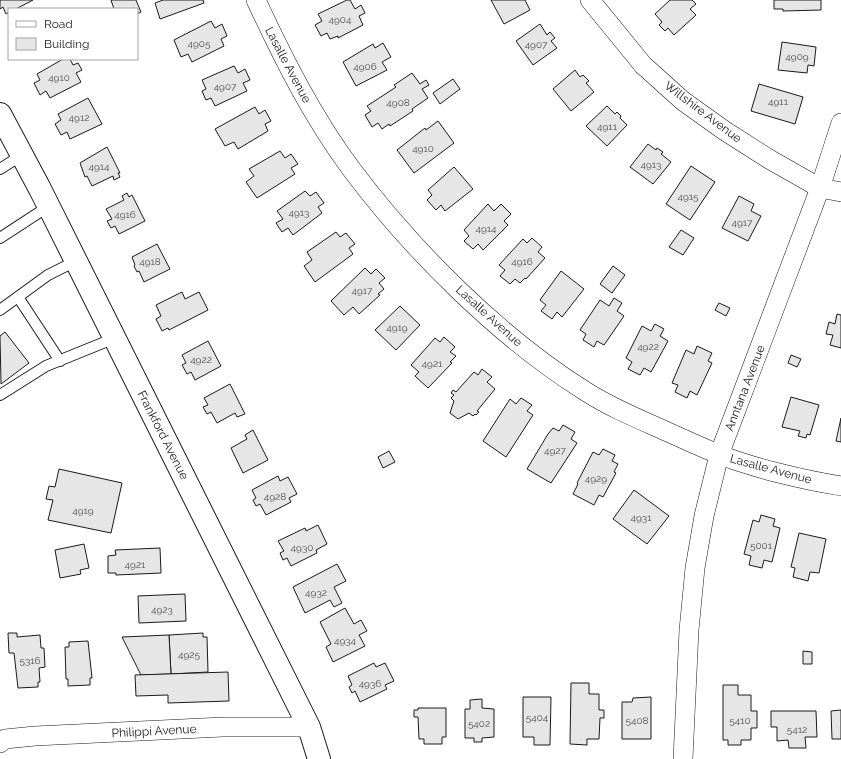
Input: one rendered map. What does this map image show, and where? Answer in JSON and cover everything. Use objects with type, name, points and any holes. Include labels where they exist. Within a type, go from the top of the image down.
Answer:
[{"type":"street","name":"Lasalle Avenue","points":[[256,0],[275,42],[313,111],[350,168],[402,233],[471,301],[541,361],[585,391],[644,421],[719,455],[774,471],[841,486]]},
{"type":"street","name":"Willshire Avenue","points":[[590,0],[643,65],[683,101],[725,131],[820,188],[841,192]]},
{"type":"street","name":"Frankford Avenue","points":[[0,114],[49,206],[309,727],[319,759]]},
{"type":"street","name":"Anntana Avenue","points":[[683,759],[687,661],[695,568],[704,516],[719,455],[820,188],[841,123]]},
{"type":"street","name":"Philippi Avenue","points":[[0,743],[5,739],[42,736],[223,727],[309,727]]},
{"type":"lane","points":[[0,169],[22,155]]},
{"type":"lane","points":[[0,238],[49,206]]},
{"type":"lane","points":[[0,310],[48,275],[76,261]]},
{"type":"lane","points":[[18,297],[60,360]]},
{"type":"lane","points":[[0,395],[46,366],[115,338]]},
{"type":"building","points":[[0,0],[33,0],[18,8],[8,8],[8,13],[6,14],[3,7],[0,9]]},
{"type":"building","points":[[111,0],[136,0],[141,12],[138,14],[138,8],[114,8]]},
{"type":"building","points":[[163,0],[203,0],[204,3],[160,19],[155,3]]},
{"type":"building","points":[[347,0],[350,0],[355,9],[361,5],[365,13],[359,16],[363,25],[338,38],[338,36],[330,39],[327,33],[321,36],[315,25],[322,21],[318,14]]},
{"type":"building","points":[[491,0],[525,0],[530,10],[504,24]]},
{"type":"building","points":[[670,0],[692,0],[696,4],[690,9],[696,15],[674,35],[668,28],[665,31],[659,25],[662,22],[655,14]]},
{"type":"building","points":[[774,0],[821,0],[821,10],[783,11],[783,9],[774,9]]},
{"type":"building","points":[[211,21],[215,28],[222,24],[227,36],[221,39],[224,46],[192,62],[188,54],[181,57],[174,40]]},
{"type":"building","points":[[540,24],[547,35],[550,32],[555,38],[551,41],[557,48],[533,65],[516,41]]},
{"type":"building","points":[[782,42],[816,47],[814,66],[808,65],[807,73],[778,70]]},
{"type":"building","points":[[383,43],[391,57],[382,62],[387,70],[356,86],[343,62],[373,44],[375,48]]},
{"type":"building","points":[[61,60],[70,60],[73,65],[78,63],[82,70],[76,73],[81,82],[50,98],[46,91],[40,95],[34,83],[40,80],[37,74]]},
{"type":"building","points":[[234,66],[238,73],[245,69],[250,80],[243,83],[247,91],[215,106],[211,98],[206,100],[202,91],[206,89],[202,80]]},
{"type":"building","points":[[575,70],[580,77],[583,75],[589,81],[586,83],[594,92],[571,111],[553,89]]},
{"type":"building","points":[[412,73],[420,84],[426,80],[429,85],[422,89],[428,98],[412,109],[413,111],[390,126],[389,124],[382,129],[378,123],[372,127],[365,115],[371,111],[367,106],[396,87],[394,85]]},
{"type":"building","points":[[453,79],[460,89],[440,104],[433,93]]},
{"type":"building","points":[[759,84],[803,97],[795,124],[751,111]]},
{"type":"building","points":[[88,98],[102,124],[70,139],[67,132],[61,135],[55,124],[61,120],[58,114]]},
{"type":"building","points":[[607,106],[615,114],[617,112],[621,116],[620,118],[627,125],[607,146],[586,126]]},
{"type":"building","points":[[255,107],[259,114],[265,110],[271,121],[265,124],[268,131],[238,149],[234,142],[225,146],[215,129]]},
{"type":"building","points":[[438,121],[454,143],[414,173],[397,150],[425,128],[426,130]]},
{"type":"building","points":[[648,144],[656,150],[657,148],[663,152],[661,154],[671,162],[653,184],[630,167]]},
{"type":"building","points":[[107,147],[120,173],[118,173],[120,177],[114,180],[113,176],[92,186],[87,176],[85,177],[80,163]]},
{"type":"building","points":[[280,151],[285,158],[291,154],[298,164],[291,168],[295,174],[257,198],[246,182],[254,176],[249,169]]},
{"type":"building","points":[[691,166],[715,182],[690,220],[666,204]]},
{"type":"building","points":[[454,167],[473,189],[445,211],[441,205],[436,210],[427,200],[432,195],[428,190]]},
{"type":"building","points":[[305,191],[310,196],[316,192],[324,203],[318,207],[322,213],[293,235],[288,228],[282,232],[276,223],[283,219],[277,211]]},
{"type":"building","points":[[127,193],[129,197],[132,195],[145,221],[119,234],[115,226],[111,228],[107,221],[112,219],[106,209],[124,200],[122,196]]},
{"type":"building","points":[[739,196],[754,204],[751,211],[761,216],[748,241],[722,228]]},
{"type":"building","points":[[488,204],[494,211],[501,204],[511,214],[504,221],[508,225],[483,250],[478,244],[473,249],[464,241],[469,236],[464,230]]},
{"type":"building","points":[[681,230],[694,238],[683,255],[669,247]]},
{"type":"building","points":[[336,232],[340,237],[346,233],[355,244],[349,248],[353,254],[315,282],[304,266],[312,260],[307,252]]},
{"type":"building","points":[[532,238],[542,247],[538,252],[545,258],[526,279],[525,278],[520,283],[515,279],[510,284],[500,276],[505,270],[499,265],[523,239],[527,243]]},
{"type":"building","points":[[157,244],[170,269],[144,282],[139,271],[137,272],[134,266],[132,257]]},
{"type":"building","points":[[613,266],[625,275],[612,293],[600,284]]},
{"type":"building","points":[[365,268],[371,274],[376,269],[385,278],[379,283],[384,289],[378,294],[380,295],[359,314],[353,307],[344,315],[331,301]]},
{"type":"building","points":[[561,271],[584,289],[562,317],[557,312],[552,319],[541,311],[546,305],[540,300]]},
{"type":"building","points":[[182,292],[185,299],[199,292],[208,310],[169,330],[168,328],[162,331],[156,319],[161,316],[156,305]]},
{"type":"building","points":[[614,298],[622,303],[617,311],[624,316],[604,345],[597,341],[594,347],[583,340],[586,334],[580,330],[600,300],[609,306]]},
{"type":"building","points":[[719,303],[730,308],[726,316],[715,310]]},
{"type":"building","points":[[400,306],[420,325],[396,350],[375,330]]},
{"type":"building","points":[[837,314],[841,315],[841,348],[830,345],[833,335],[826,334],[829,322],[835,324]]},
{"type":"building","points":[[655,324],[664,329],[660,336],[668,341],[651,372],[644,368],[640,375],[628,369],[632,362],[626,358],[642,326],[651,331]]},
{"type":"building","points":[[5,332],[29,363],[1,384],[0,336]]},
{"type":"building","points":[[444,337],[455,347],[450,352],[456,356],[450,362],[452,363],[428,388],[415,376],[419,372],[411,365],[435,338],[440,342]]},
{"type":"building","points":[[208,341],[221,366],[195,380],[191,372],[187,374],[182,365],[186,363],[182,355]]},
{"type":"building","points":[[697,346],[712,353],[708,361],[712,363],[697,395],[690,391],[687,398],[675,392],[678,385],[672,383],[686,350],[694,354]]},
{"type":"building","points":[[791,355],[801,359],[797,367],[788,363]]},
{"type":"building","points":[[482,369],[492,377],[487,382],[495,389],[477,411],[479,412],[476,415],[475,414],[473,416],[469,413],[458,419],[450,413],[454,401],[451,398],[454,395],[451,393],[453,390],[456,392],[474,372],[478,375]]},
{"type":"building","points":[[230,384],[245,414],[237,417],[235,413],[217,423],[211,412],[207,414],[203,407],[208,405],[204,398]]},
{"type":"building","points":[[791,397],[819,405],[810,435],[807,434],[806,438],[798,436],[800,431],[782,427]]},
{"type":"building","points":[[521,398],[532,405],[527,411],[533,415],[506,457],[483,441],[510,399],[516,404]]},
{"type":"building","points":[[841,418],[841,442],[836,441]]},
{"type":"building","points":[[563,425],[575,432],[571,439],[577,443],[551,483],[527,469],[548,434],[553,428],[559,431]]},
{"type":"building","points":[[253,430],[268,460],[243,473],[231,448],[247,439],[245,435]]},
{"type":"building","points":[[603,449],[615,455],[612,461],[618,464],[614,472],[616,473],[603,497],[599,495],[594,505],[573,494],[593,452],[599,455]]},
{"type":"building","points":[[389,451],[395,462],[383,468],[378,457]]},
{"type":"building","points":[[59,469],[122,483],[111,533],[48,520],[53,500],[46,499],[49,486],[55,487]]},
{"type":"building","points":[[278,476],[280,481],[288,477],[297,494],[289,498],[291,502],[266,515],[260,504],[256,506],[253,500],[256,498],[252,490]]},
{"type":"building","points":[[634,490],[669,516],[647,544],[613,519]]},
{"type":"building","points":[[761,515],[775,519],[773,526],[780,528],[772,562],[764,560],[762,568],[749,565],[751,556],[744,554],[753,520],[759,522]]},
{"type":"building","points":[[318,525],[327,544],[316,550],[317,553],[291,566],[287,558],[283,560],[280,553],[284,551],[278,541],[305,528],[306,531]]},
{"type":"building","points":[[799,533],[826,539],[819,573],[810,572],[808,581],[793,577],[795,568],[791,567]]},
{"type":"building","points":[[84,544],[89,568],[80,570],[81,574],[60,578],[55,550]]},
{"type":"building","points":[[160,548],[161,573],[116,575],[116,573],[108,573],[108,556],[116,555],[115,550]]},
{"type":"building","points":[[337,564],[346,581],[334,587],[342,603],[334,607],[330,600],[305,613],[293,587]]},
{"type":"building","points":[[185,594],[186,621],[139,623],[138,596]]},
{"type":"building","points":[[345,608],[354,624],[361,620],[367,631],[359,635],[365,646],[333,662],[326,647],[331,644],[320,622]]},
{"type":"building","points":[[8,633],[17,633],[17,637],[40,635],[41,648],[44,648],[45,667],[39,668],[40,682],[38,682],[38,687],[18,688],[14,653],[9,653]]},
{"type":"building","points":[[203,633],[203,637],[207,637],[208,672],[171,674],[169,635]]},
{"type":"building","points":[[169,635],[171,674],[141,675],[122,637]]},
{"type":"building","points":[[88,641],[92,678],[90,678],[90,685],[68,686],[68,679],[66,679],[65,647],[69,647],[69,642]]},
{"type":"building","points":[[803,651],[812,652],[812,664],[803,664]]},
{"type":"building","points":[[374,663],[376,667],[385,663],[394,681],[385,685],[387,689],[360,702],[355,691],[352,693],[349,687],[352,685],[348,676]]},
{"type":"building","points":[[228,672],[229,701],[168,703],[168,695],[136,696],[135,675]]},
{"type":"building","points":[[571,683],[589,683],[589,694],[599,694],[599,710],[604,710],[604,718],[600,718],[599,739],[587,739],[587,745],[570,744]]},
{"type":"building","points":[[723,685],[738,685],[738,695],[751,695],[751,711],[757,711],[757,728],[751,728],[751,740],[741,740],[741,745],[728,745],[728,740],[723,740]]},
{"type":"building","points":[[523,697],[551,697],[550,745],[534,745],[534,737],[523,737]]},
{"type":"building","points":[[651,697],[651,739],[622,739],[622,702],[632,702],[633,698]]},
{"type":"building","points":[[482,699],[482,708],[494,709],[494,737],[482,738],[482,742],[474,742],[474,738],[465,738],[465,709],[470,709],[470,700]]},
{"type":"building","points":[[418,708],[446,708],[446,737],[442,737],[442,744],[424,744],[424,739],[419,739],[418,717],[414,717],[414,710],[418,710]]},
{"type":"building","points":[[841,710],[841,739],[832,739],[831,711]]},
{"type":"building","points":[[771,711],[816,711],[817,737],[805,737],[806,748],[789,748],[788,740],[777,741],[777,727],[771,727]]}]
